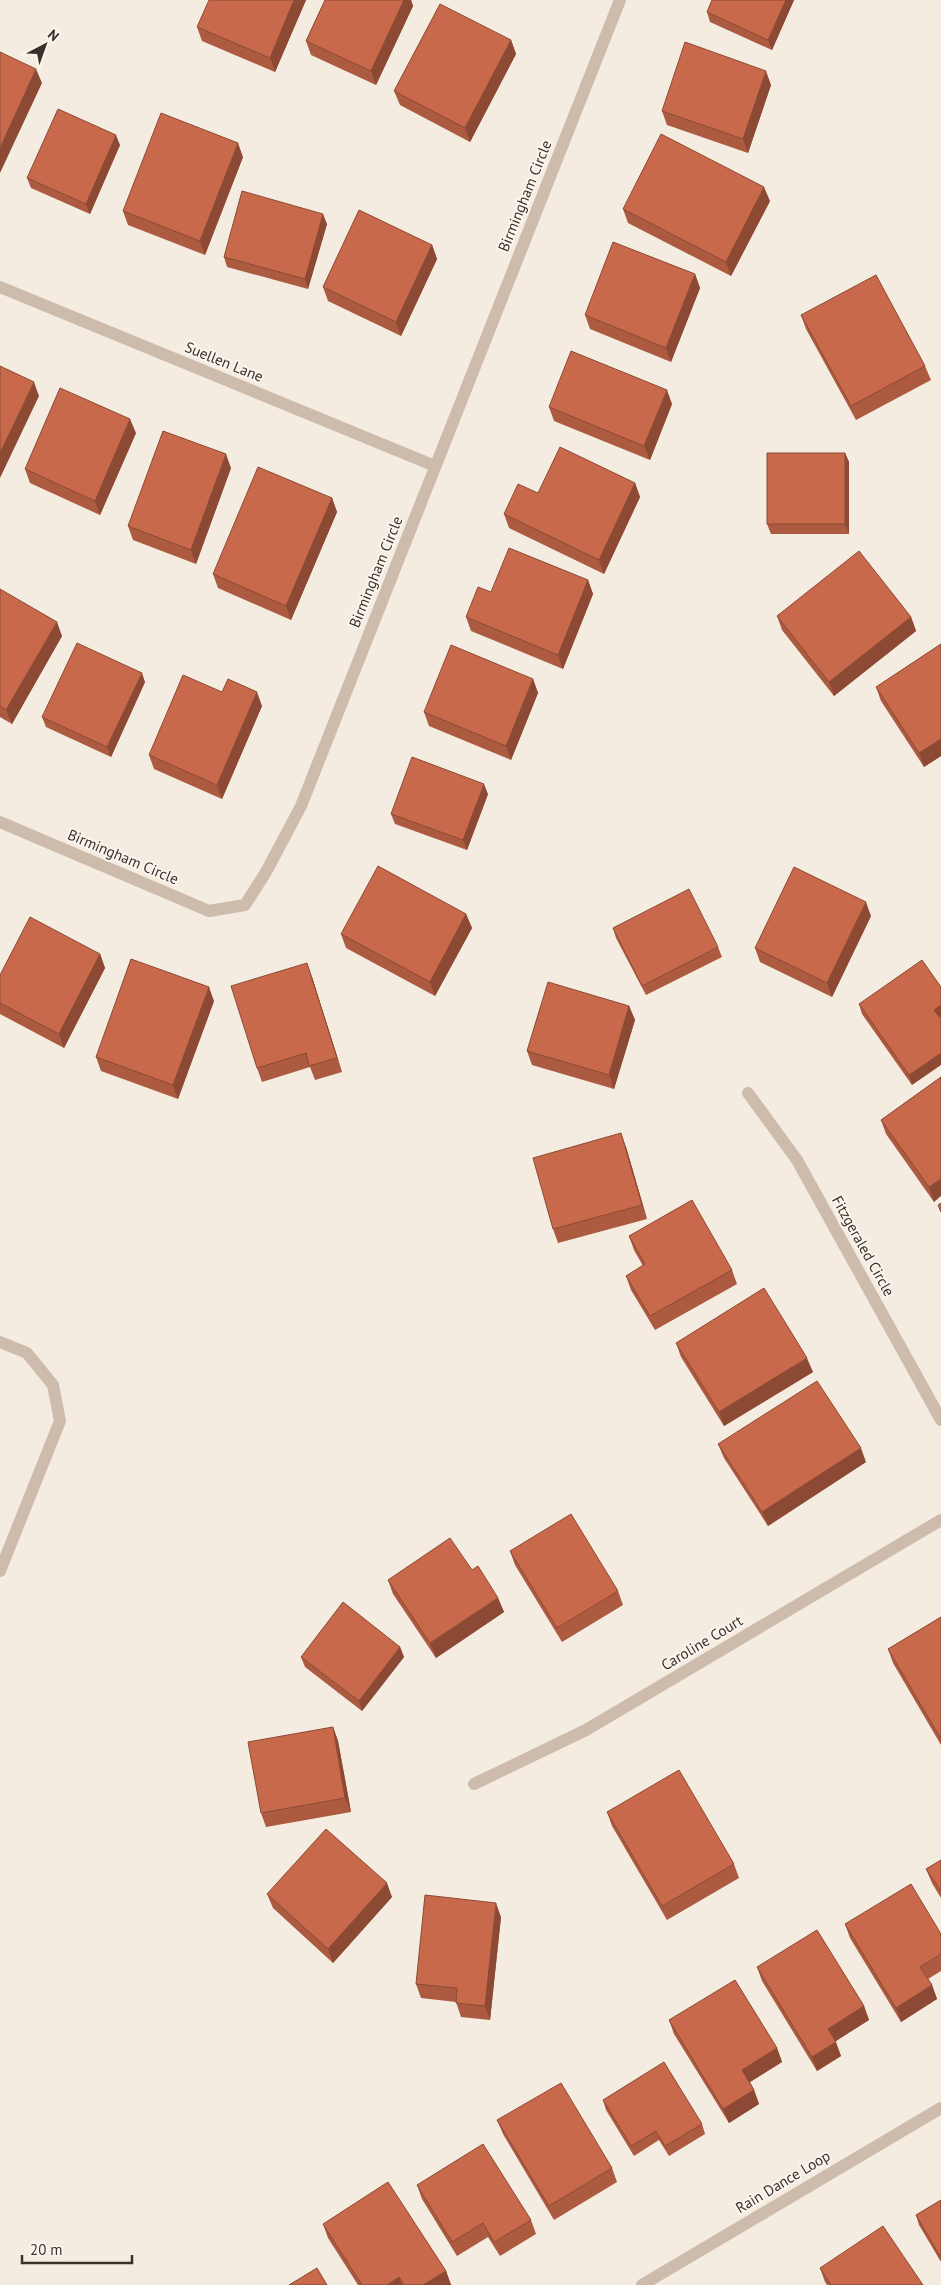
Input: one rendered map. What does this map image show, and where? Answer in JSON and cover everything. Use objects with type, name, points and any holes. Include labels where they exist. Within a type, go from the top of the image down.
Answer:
[{"type":"street","name":"Birmingham Circle","points":[[0,822],[209,911],[244,905],[266,872],[301,806],[620,0]]},
{"type":"street","name":"Suellen Lane","points":[[0,287],[436,466]]},
{"type":"street","name":"Fitzgeraled Circle","points":[[748,1093],[797,1160],[941,1420]]},
{"type":"street","points":[[0,1342],[27,1353],[54,1385],[60,1421],[0,1571]]},
{"type":"street","name":"Caroline Court","points":[[474,1784],[586,1730],[941,1520]]},
{"type":"street","name":"Rain Dance Loop","points":[[642,2285],[941,2108]]},
{"type":"building","points":[[209,0],[294,0],[270,58],[197,27]]},
{"type":"building","points":[[325,0],[404,0],[371,71],[306,41]]},
{"type":"building","points":[[712,0],[786,0],[768,40],[707,12]]},
{"type":"building","points":[[440,4],[511,40],[465,128],[394,91]]},
{"type":"building","points":[[685,42],[766,71],[743,139],[662,111]]},
{"type":"building","points":[[0,52],[36,69],[0,148]]},
{"type":"building","points":[[58,109],[116,135],[86,204],[27,178]]},
{"type":"building","points":[[161,113],[238,143],[200,241],[123,211]]},
{"type":"building","points":[[661,134],[764,187],[726,262],[623,209]]},
{"type":"building","points":[[242,191],[323,214],[305,279],[224,257]]},
{"type":"building","points":[[359,210],[432,245],[396,322],[323,287]]},
{"type":"building","points":[[613,242],[695,274],[666,348],[585,315]]},
{"type":"building","points":[[876,275],[925,366],[851,406],[801,315]]},
{"type":"building","points":[[571,351],[667,390],[644,446],[549,407]]},
{"type":"building","points":[[0,366],[34,382],[0,453]]},
{"type":"building","points":[[60,388],[130,419],[95,501],[25,469]]},
{"type":"building","points":[[163,431],[226,454],[191,550],[128,526]]},
{"type":"building","points":[[560,447],[635,483],[599,560],[504,514],[518,484],[538,493]]},
{"type":"building","points":[[767,453],[845,453],[845,524],[767,524]]},
{"type":"building","points":[[258,467],[332,498],[286,606],[213,574]]},
{"type":"building","points":[[509,548],[588,580],[558,655],[466,617],[478,587],[491,592]]},
{"type":"building","points":[[859,551],[911,617],[829,682],[777,616]]},
{"type":"building","points":[[0,589],[57,622],[6,710],[0,706]]},
{"type":"building","points":[[77,643],[142,673],[107,747],[42,717]]},
{"type":"building","points":[[941,644],[941,739],[919,753],[876,687]]},
{"type":"building","points":[[451,645],[533,679],[506,746],[424,712]]},
{"type":"building","points":[[183,675],[222,692],[228,679],[257,692],[217,785],[149,755]]},
{"type":"building","points":[[412,757],[484,784],[463,840],[391,814]]},
{"type":"building","points":[[378,866],[466,914],[430,982],[341,934]]},
{"type":"building","points":[[794,867],[866,902],[827,983],[755,948]]},
{"type":"building","points":[[689,889],[718,947],[642,986],[613,928]]},
{"type":"building","points":[[30,917],[100,954],[59,1034],[0,1003],[0,975]]},
{"type":"building","points":[[131,959],[209,987],[173,1085],[96,1057]]},
{"type":"building","points":[[922,960],[941,987],[941,1005],[934,1010],[941,1019],[941,1053],[909,1075],[859,1004]]},
{"type":"building","points":[[307,963],[337,1058],[309,1066],[306,1053],[257,1068],[231,986]]},
{"type":"building","points":[[548,982],[629,1006],[609,1075],[527,1051]]},
{"type":"building","points":[[941,1077],[941,1179],[929,1187],[881,1120]]},
{"type":"building","points":[[621,1133],[642,1205],[553,1229],[533,1158]]},
{"type":"building","points":[[692,1200],[732,1270],[650,1316],[626,1276],[645,1264],[629,1236]]},
{"type":"building","points":[[764,1288],[807,1358],[719,1412],[676,1343]]},
{"type":"building","points":[[817,1381],[861,1448],[762,1512],[718,1444]]},
{"type":"building","points":[[571,1514],[618,1591],[557,1628],[510,1551]]},
{"type":"building","points":[[450,1538],[472,1570],[478,1566],[498,1598],[430,1643],[388,1580]]},
{"type":"building","points":[[343,1602],[400,1647],[359,1701],[301,1657]]},
{"type":"building","points":[[941,1617],[941,1739],[888,1649]]},
{"type":"building","points":[[333,1727],[345,1798],[261,1813],[248,1742]]},
{"type":"building","points":[[679,1770],[734,1864],[662,1906],[607,1812]]},
{"type":"building","points":[[326,1829],[387,1883],[328,1949],[267,1894]]},
{"type":"building","points":[[941,1860],[941,1891],[926,1869]]},
{"type":"building","points":[[911,1884],[941,1934],[941,1954],[920,1967],[932,1985],[896,2008],[845,1924]]},
{"type":"building","points":[[425,1895],[496,1903],[485,2006],[456,2003],[457,1988],[416,1984]]},
{"type":"building","points":[[817,1930],[864,2006],[828,2029],[836,2042],[812,2057],[757,1967]]},
{"type":"building","points":[[735,1980],[777,2048],[742,2070],[754,2090],[723,2109],[669,2020]]},
{"type":"building","points":[[664,2062],[702,2124],[665,2146],[656,2131],[631,2146],[603,2100]]},
{"type":"building","points":[[561,2083],[612,2168],[549,2206],[497,2120]]},
{"type":"building","points":[[483,2144],[531,2220],[494,2242],[483,2223],[452,2242],[417,2185]]},
{"type":"building","points":[[388,2182],[446,2271],[423,2285],[404,2285],[399,2277],[387,2285],[362,2285],[323,2224]]},
{"type":"building","points":[[941,2200],[941,2258],[916,2215]]},
{"type":"building","points":[[883,2226],[923,2285],[831,2285],[820,2268]]},
{"type":"building","points":[[317,2268],[327,2285],[289,2285]]}]
